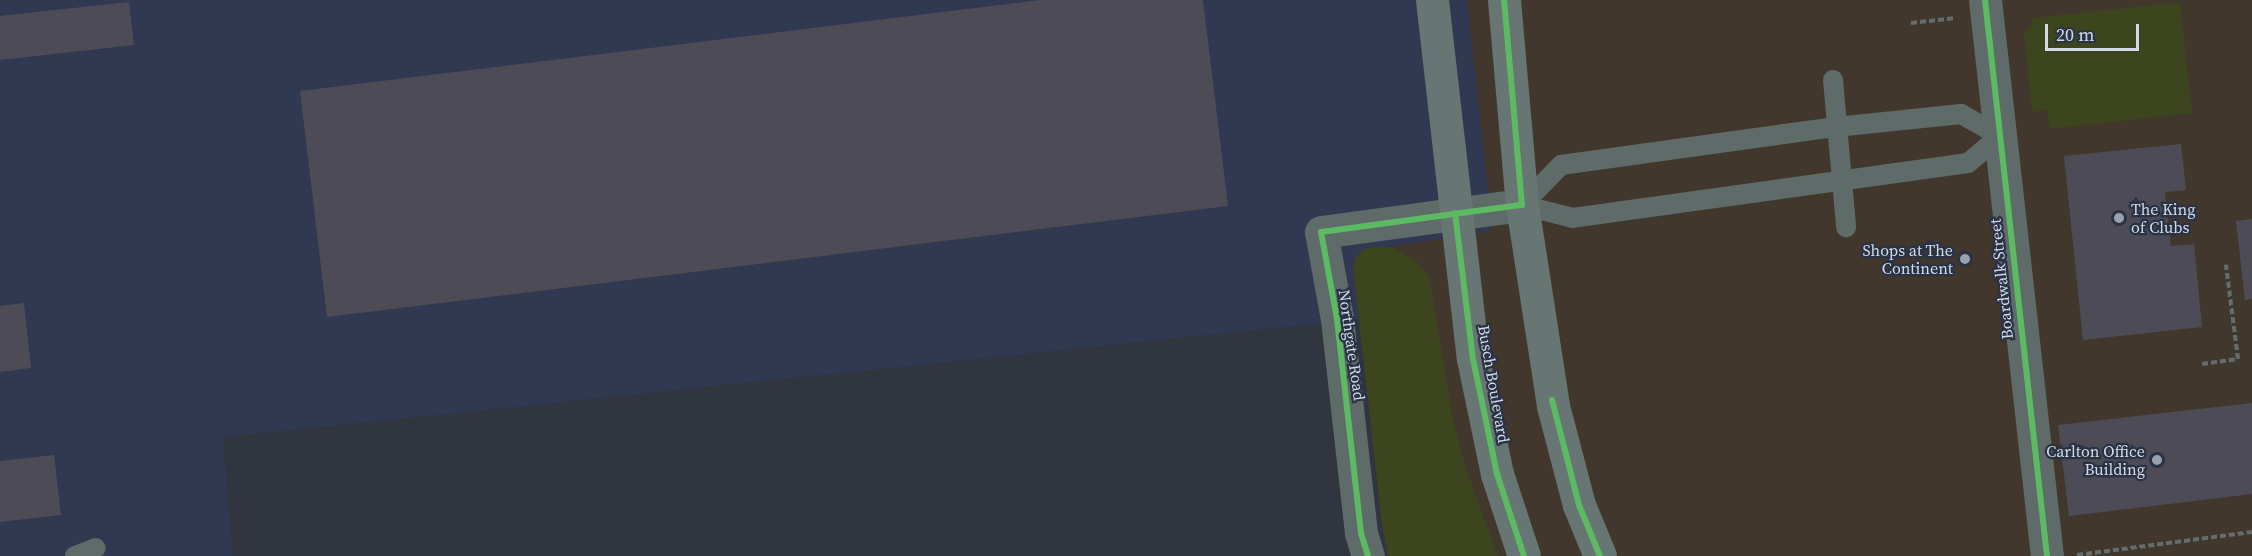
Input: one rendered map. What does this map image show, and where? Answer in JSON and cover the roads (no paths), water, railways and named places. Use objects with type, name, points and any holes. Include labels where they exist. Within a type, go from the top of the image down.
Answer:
[{"type":"main road","name":"Busch Boulevard","points":[[1432,0],[1473,359],[1497,474],[1524,556]]},
{"type":"main road","points":[[1504,0],[1522,206],[1553,406],[1579,504],[1600,556]]},
{"type":"street","name":"Boardwalk Street","points":[[1985,0],[2047,556]]},
{"type":"street","name":"Northgate Road","points":[[1368,556],[1361,533],[1337,319],[1321,232],[1522,206]]},
{"type":"lane","points":[[1833,80],[1846,227]]},
{"type":"lane","points":[[1961,114],[2000,136],[1968,162],[1573,218],[1522,206],[1562,165],[1836,128],[1961,114]]},
{"type":"lane","points":[[75,556],[96,548]]},
{"type":"place","name":"The King of Clubs","points":[[2119,218]]},
{"type":"place","name":"Shops at The Continent","points":[[1965,259]]},
{"type":"place","name":"Carlton Office Building","points":[[2157,460]]}]
